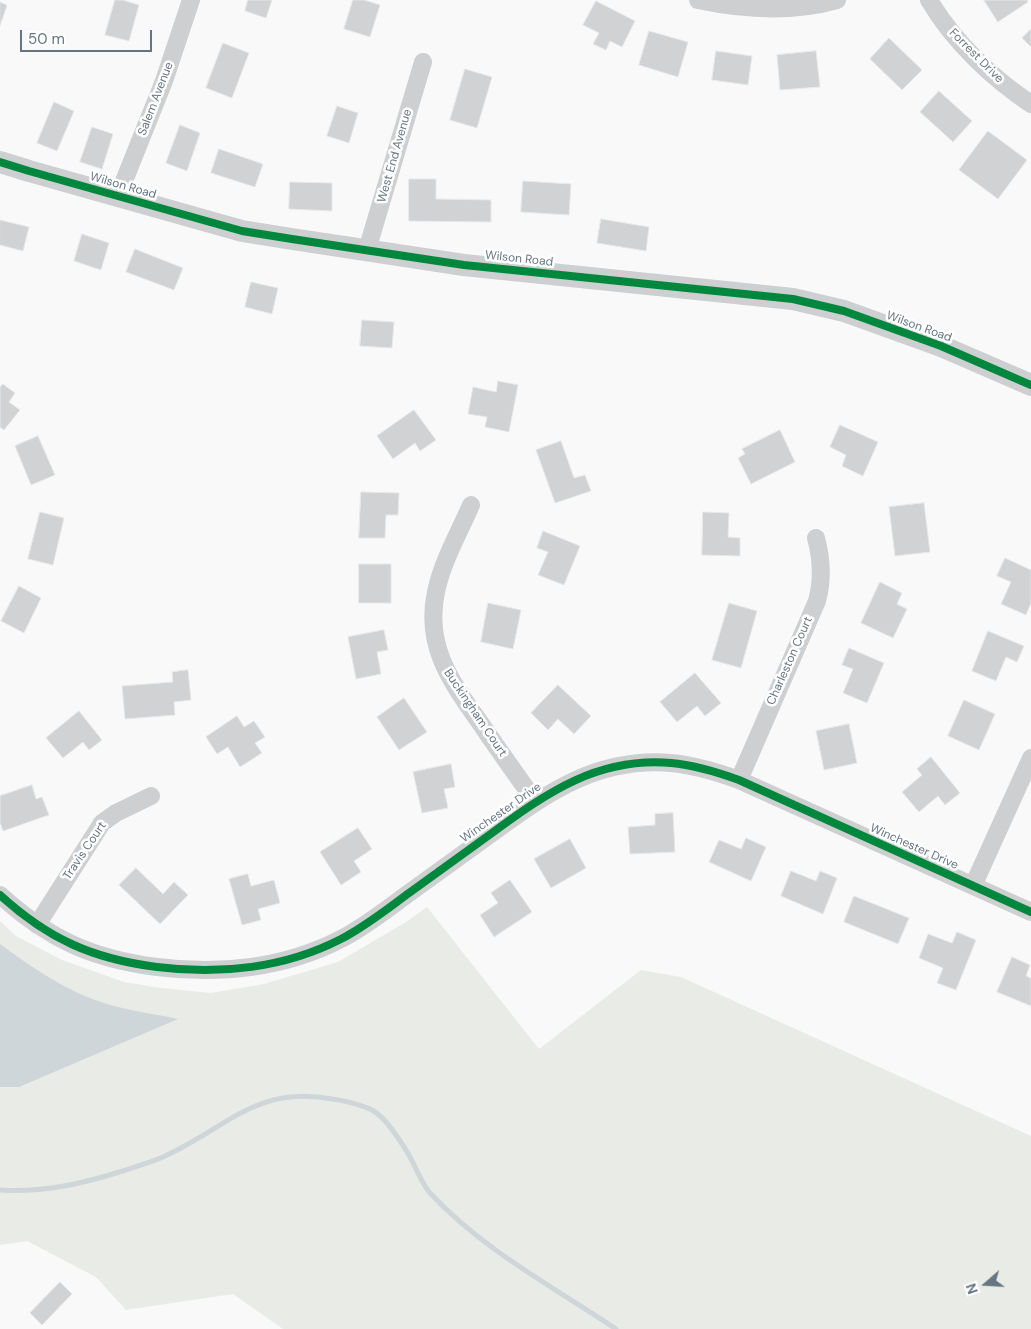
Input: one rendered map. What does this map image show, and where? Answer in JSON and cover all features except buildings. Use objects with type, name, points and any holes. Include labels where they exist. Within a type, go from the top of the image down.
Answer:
[{"type":"street","name":"Salem Avenue","points":[[118,196],[164,81],[191,0]]},
{"type":"street","points":[[698,0],[720,5],[758,9],[787,9],[819,5],[837,0]]},
{"type":"street","name":"Forrest Drive","points":[[929,0],[949,29],[973,55],[993,75],[1031,104]]},
{"type":"street","name":"West End Avenue","points":[[367,250],[423,62]]},
{"type":"street","name":"Wilson Road","points":[[0,162],[242,231],[464,265],[792,299],[844,311],[941,346],[1031,385]]},
{"type":"street","name":"Buckingham Court","points":[[472,505],[438,584],[434,614],[436,642],[442,662],[455,688],[536,802]]},
{"type":"street","name":"Charleston Court","points":[[739,780],[817,601],[821,586],[822,570],[821,554],[816,538]]},
{"type":"street","points":[[973,886],[1031,758]]},
{"type":"street","name":"Winchester Drive","points":[[0,895],[37,925],[60,939],[89,952],[117,961],[186,970],[243,969],[316,950],[360,928],[560,786],[608,768],[632,764],[663,763],[679,764],[712,771],[739,780],[1031,912]]},
{"type":"street","name":"Travis Court","points":[[37,925],[102,823],[116,813],[152,796]]},
{"type":"shaded area","points":[[427,907],[539,1049],[641,970],[681,977],[1031,1136],[1031,1329],[283,1329],[233,1294],[126,1310],[96,1277],[27,1241],[0,1245],[0,921],[16,936],[62,960],[124,982],[211,993],[264,984],[338,962],[406,922]]},
{"type":"shaded area","points":[[0,944],[64,986],[92,999],[125,1009],[178,1019],[19,1087],[0,1087]]},
{"type":"waterway","points":[[0,1190],[16,1191],[64,1186],[126,1170],[165,1156],[243,1112],[283,1098],[306,1096],[348,1102],[371,1110],[386,1122],[403,1146],[423,1184],[430,1193],[472,1232],[495,1250],[616,1329]]},
{"type":"cycle path","points":[[0,162],[242,231],[464,265],[793,299],[844,311],[941,346],[1031,385]]},
{"type":"cycle path","points":[[0,895],[36,924],[54,935],[72,945],[112,959],[157,967],[204,970],[252,967],[275,963],[320,949],[359,929],[533,804],[575,780],[620,766],[645,763],[671,763],[705,769],[739,780],[1031,912]]}]
